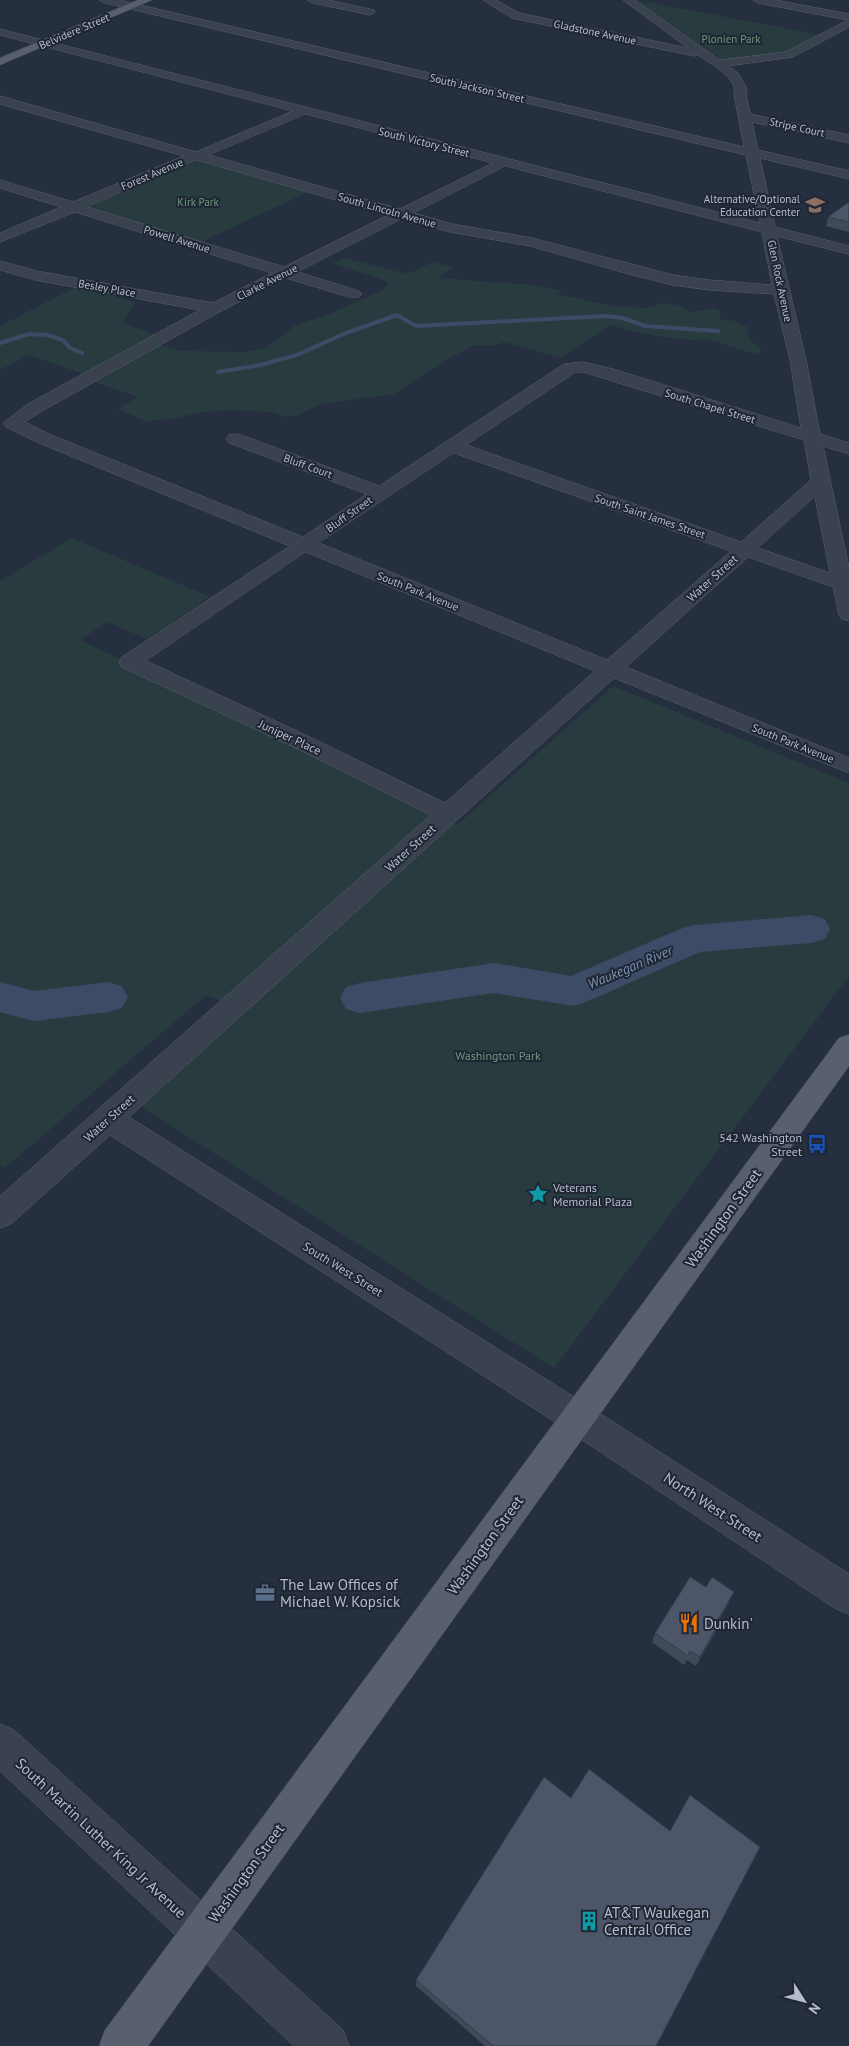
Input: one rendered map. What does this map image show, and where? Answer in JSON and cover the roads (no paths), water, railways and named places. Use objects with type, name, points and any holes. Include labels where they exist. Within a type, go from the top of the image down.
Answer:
[{"type":"main road","name":"Belvidere Street","points":[[0,62],[148,0]]},
{"type":"main road","name":"Washington Street","points":[[120,2046],[849,1045]]},
{"type":"street","name":"South Jackson Street","points":[[105,0],[849,175]]},
{"type":"street","points":[[313,0],[370,12]]},
{"type":"street","name":"Gladstone Avenue","points":[[488,0],[516,16],[706,55]]},
{"type":"street","name":"Glen Rock Avenue","points":[[628,0],[720,64],[736,78],[741,89],[740,94],[752,153],[798,362],[821,481],[846,585],[849,615]]},
{"type":"street","points":[[758,0],[849,17]]},
{"type":"street","points":[[720,64],[789,55],[849,23]]},
{"type":"street","name":"South Victory Street","points":[[0,32],[849,250]]},
{"type":"street","name":"South Lincoln Avenue","points":[[0,100],[400,214],[478,234],[532,242],[673,280],[709,285],[781,290]]},
{"type":"street","name":"Forest Avenue","points":[[0,238],[304,111]]},
{"type":"street","name":"Stripe Court","points":[[746,117],[849,138]]},
{"type":"street","name":"Clarke Avenue","points":[[34,408],[215,308],[504,162]]},
{"type":"street","name":"Powell Avenue","points":[[0,184],[354,294]]},
{"type":"street","name":"Besley Place","points":[[0,266],[26,273],[215,308]]},
{"type":"street","points":[[9,281],[26,273]]},
{"type":"street","name":"South Chapel Street","points":[[570,368],[583,367],[607,373],[849,450]]},
{"type":"street","name":"Bluff Street","points":[[130,662],[381,492],[570,368]]},
{"type":"street","name":"South Park Avenue","points":[[34,408],[12,423],[45,440],[849,766]]},
{"type":"street","name":"Bluff Court","points":[[234,439],[381,492]]},
{"type":"street","name":"South Saint James Street","points":[[451,446],[846,585]]},
{"type":"street","name":"Water Street","points":[[0,1215],[821,481]]},
{"type":"street","name":"Juniper Place","points":[[130,662],[306,744],[448,814]]},
{"type":"street","name":"South West Street","points":[[108,1120],[578,1418]]},
{"type":"street","name":"North West Street","points":[[578,1418],[849,1596]]},
{"type":"street","name":"South Martin Luther King Jr Avenue","points":[[0,1744],[327,2046]]},
{"type":"waterway","points":[[218,372],[260,365],[297,355],[346,333],[397,315],[416,326],[606,316],[623,318],[645,326],[718,331]]},
{"type":"waterway","points":[[0,343],[29,334],[47,335],[63,340],[70,348],[82,353]]},
{"type":"waterway","name":"Waukegan River","points":[[360,998],[494,978],[574,991],[694,939],[811,929]]},
{"type":"waterway","points":[[0,997],[34,1006],[108,997]]},
{"type":"place","name":"Alternative/Optional Education Center","points":[[815,205]]},
{"type":"place","name":"542 Washington Street","points":[[817,1144]]},
{"type":"place","name":"Veterans Memorial Plaza","points":[[538,1194]]},
{"type":"place","name":"The Law Offices of Michael W. Kopsick","points":[[265,1593]]},
{"type":"place","name":"Dunkin'","points":[[689,1623]]},
{"type":"place","name":"AT&T Waukegan Central Office","points":[[589,1921]]},
{"type":"park label","name":"Plonien Park","points":[[731,39]]},
{"type":"park label","name":"Kirk Park","points":[[198,202]]},
{"type":"park label","name":"Washington Park","points":[[498,1055]]}]
